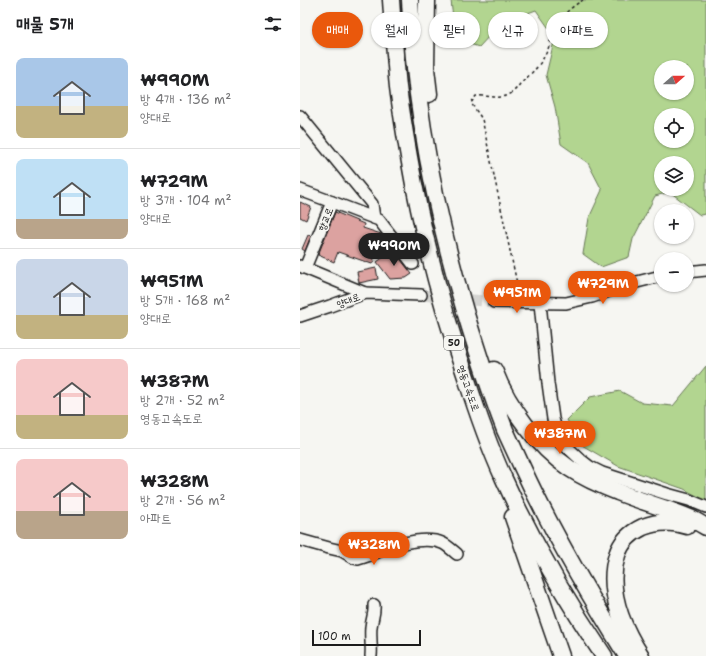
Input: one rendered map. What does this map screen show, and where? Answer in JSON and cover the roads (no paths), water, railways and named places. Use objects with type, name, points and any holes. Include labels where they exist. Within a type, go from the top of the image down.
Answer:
[{"type":"highway","name":"영동고속도로","points":[[391,0],[398,87],[415,189],[442,304],[457,352],[488,441],[504,478],[550,570],[604,656]]},
{"type":"highway","name":"영동고속도로","points":[[410,0],[413,53],[423,131],[437,206],[455,277],[482,367],[509,438],[558,541],[598,611],[627,656]]},
{"type":"highway","name":"영동고속도로","points":[[428,0],[426,69],[434,149],[455,277]]},
{"type":"highway","points":[[440,186],[476,319],[497,379],[505,394],[534,436],[559,460],[602,486],[690,518],[706,527]]},
{"type":"highway","points":[[474,402],[560,656]]},
{"type":"highway","points":[[641,656],[624,624],[615,595],[615,562],[622,544],[627,537],[638,530],[660,522],[680,523],[691,527],[706,536]]},
{"type":"street","points":[[300,116],[372,204],[374,218]]},
{"type":"street","name":"향교로","points":[[300,190],[332,202],[303,267]]},
{"type":"street","points":[[332,202],[379,220],[413,264]]},
{"type":"street","points":[[303,267],[365,293]]},
{"type":"street","points":[[694,271],[706,270]]},
{"type":"street","points":[[494,302],[566,303],[592,297],[629,284],[654,278]]},
{"type":"street","name":"양대로","points":[[300,316],[365,293],[421,295]]},
{"type":"street","points":[[540,303],[553,419],[560,438],[566,446],[590,467],[602,473],[689,500],[706,507]]},
{"type":"street","points":[[300,540],[342,551],[358,559],[391,546],[427,540],[440,542],[457,554]]},
{"type":"street","points":[[371,656],[372,647],[370,628],[375,611],[374,604]]},
{"type":"tunnel","points":[[421,295],[494,302]]}]
